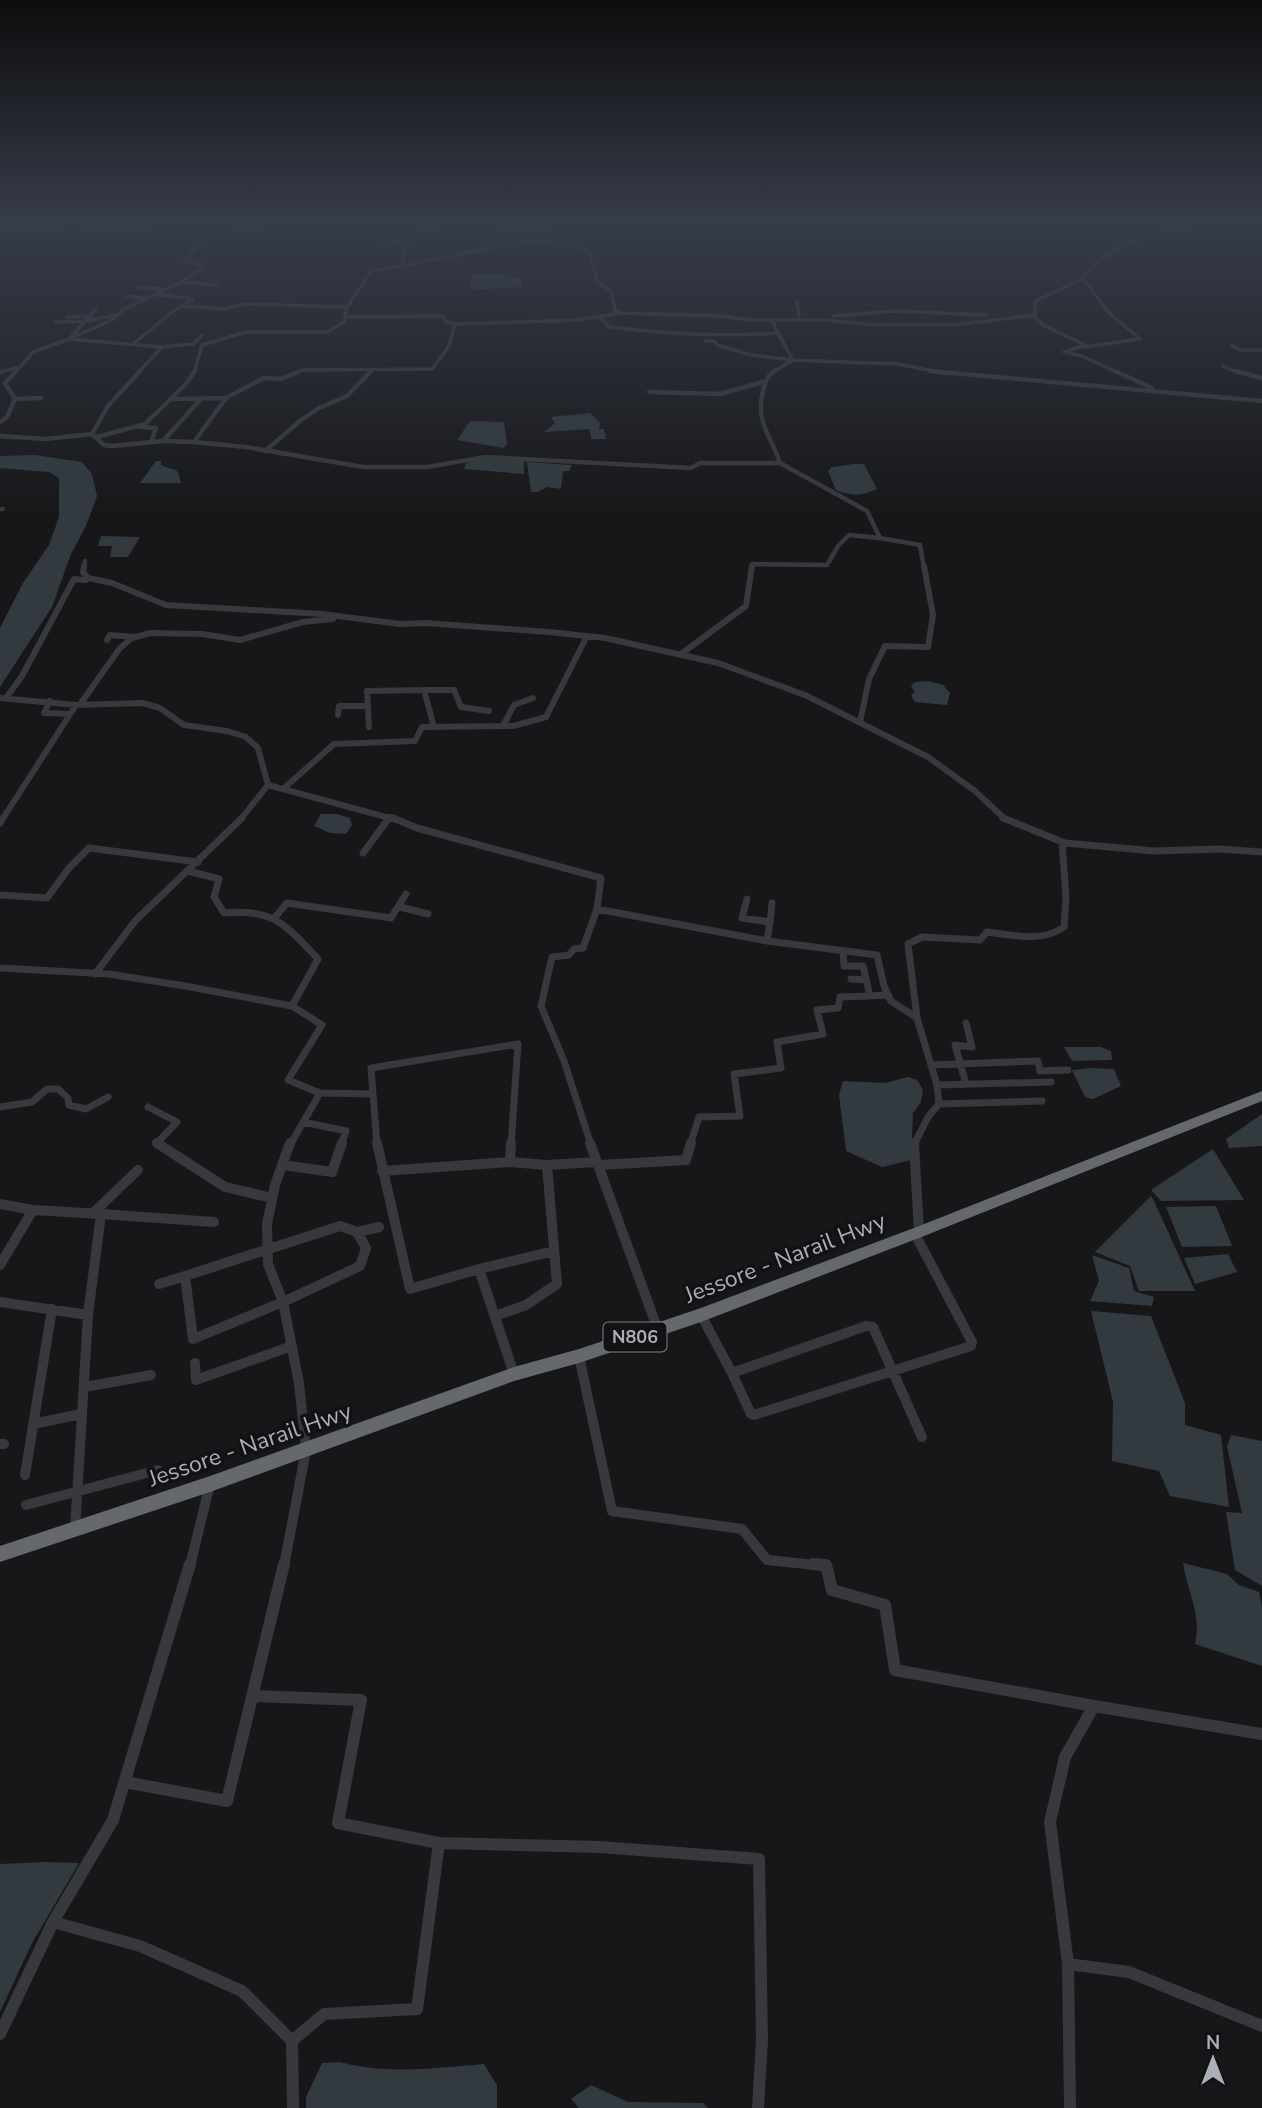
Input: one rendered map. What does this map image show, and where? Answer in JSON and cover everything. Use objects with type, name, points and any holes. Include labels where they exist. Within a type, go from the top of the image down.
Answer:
[{"type":"highway","name":"Jessore - Narail Hwy","points":[[0,1554],[210,1484],[513,1374],[579,1356],[701,1315],[917,1233],[1262,1096]]},
{"type":"street","points":[[56,322],[78,319]]},
{"type":"street","points":[[69,339],[89,319]]},
{"type":"street","points":[[15,398],[5,383],[33,352],[112,319]]},
{"type":"street","points":[[133,344],[165,319]]},
{"type":"street","points":[[69,339],[162,347],[202,345],[246,332],[328,332],[335,329],[343,319]]},
{"type":"street","points":[[444,319],[455,324],[568,319]]},
{"type":"street","points":[[602,319],[609,327],[692,337],[778,333]]},
{"type":"street","points":[[764,319],[954,324],[996,319]]},
{"type":"street","points":[[1038,319],[1043,325],[1073,338],[1085,345],[1084,347]]},
{"type":"street","points":[[1116,319],[1136,331],[1140,339],[1064,352],[1082,356],[1157,391]]},
{"type":"street","points":[[772,320],[793,360]]},
{"type":"street","points":[[170,399],[226,398],[264,379],[281,379],[303,370],[432,369],[449,346],[455,324]]},
{"type":"street","points":[[98,340],[107,335]]},
{"type":"street","points":[[193,344],[202,335]]},
{"type":"street","points":[[692,337],[751,355],[793,360],[898,364],[932,372],[1262,401]]},
{"type":"street","points":[[0,436],[45,439],[94,435],[145,424],[195,370],[202,345]]},
{"type":"street","points":[[1232,346],[1241,350],[1262,350]]},
{"type":"street","points":[[94,435],[108,406],[162,347]]},
{"type":"street","points":[[780,463],[776,448],[761,422],[766,381],[772,370],[793,360]]},
{"type":"street","points":[[1223,366],[1246,376],[1262,378]]},
{"type":"street","points":[[0,372],[20,367]]},
{"type":"street","points":[[265,452],[300,420],[347,396],[373,369]]},
{"type":"street","points":[[649,392],[720,394],[766,381]]},
{"type":"street","points":[[15,398],[41,398]]},
{"type":"street","points":[[0,422],[7,417],[15,398]]},
{"type":"street","points":[[194,442],[226,398]]},
{"type":"street","points":[[163,441],[201,399]]},
{"type":"street","points":[[122,431],[127,424]]},
{"type":"street","points":[[137,427],[156,428],[151,442]]},
{"type":"street","points":[[94,435],[104,445],[112,446],[163,441],[194,442],[363,467],[427,467],[485,457],[659,468],[691,468],[700,463],[780,463],[867,511],[880,538]]},
{"type":"street","points":[[681,654],[746,606],[752,564],[827,565],[838,546],[849,535],[920,545],[933,615],[928,647],[884,646],[869,679],[860,722]]},
{"type":"street","points":[[85,561],[83,572],[88,578],[112,583],[156,603],[400,624],[426,623],[587,636],[718,663],[804,695],[928,757],[975,791],[1004,819],[1062,842],[1154,851],[1219,849],[1262,852]]},
{"type":"street","points":[[3,698],[22,676],[74,579],[86,580]]},
{"type":"street","points":[[0,823],[70,714],[120,648],[132,638],[150,633],[202,634],[240,640],[303,622],[349,618]]},
{"type":"street","points":[[107,640],[110,635],[135,637]]},
{"type":"street","points":[[283,789],[334,744],[415,741],[422,727],[503,726],[546,718],[587,636]]},
{"type":"street","points":[[424,690],[434,727]]},
{"type":"street","points":[[369,727],[367,691],[454,690],[461,707],[489,711]]},
{"type":"street","points":[[3,698],[79,704],[143,703],[160,708],[184,725],[227,731],[246,737],[258,748],[268,785],[249,814],[142,914],[114,946],[95,974]]},
{"type":"street","points":[[503,726],[514,705],[533,698]]},
{"type":"street","points":[[50,701],[44,713],[70,714]]},
{"type":"street","points":[[338,715],[339,706],[368,706]]},
{"type":"street","points":[[268,785],[601,878],[597,909],[583,948],[573,949],[569,956],[552,957],[541,1006],[564,1061],[658,1330]]},
{"type":"street","points":[[363,853],[390,817]]},
{"type":"street","points":[[701,1315],[751,1414],[754,1415],[972,1344],[917,1233],[914,1144],[928,1117],[939,1104],[937,1085],[917,1018],[908,944],[922,937],[979,940],[987,932],[1038,937],[1056,934],[1063,927],[1066,907],[1062,842]]},
{"type":"street","points":[[0,895],[47,898],[69,868],[89,848],[198,862]]},
{"type":"street","points":[[188,871],[219,879],[213,896],[216,907],[224,914],[237,910],[276,916],[318,959],[292,1006]]},
{"type":"street","points":[[276,916],[282,906],[287,904],[391,918],[400,907],[405,894]]},
{"type":"street","points":[[747,898],[742,918],[770,922]]},
{"type":"street","points":[[767,941],[772,903]]},
{"type":"street","points":[[400,907],[428,914]]},
{"type":"street","points":[[597,909],[767,941],[877,955],[890,1003],[896,1009],[917,1018]]},
{"type":"street","points":[[843,951],[844,966],[863,965],[870,996]]},
{"type":"street","points":[[0,968],[95,974],[185,986],[292,1006],[322,1025],[288,1080],[320,1093],[373,1094]]},
{"type":"street","points":[[851,979],[866,980]]},
{"type":"street","points":[[382,1171],[510,1162],[547,1165],[686,1160],[699,1118],[740,1116],[734,1074],[781,1068],[777,1042],[822,1034],[817,1010],[838,1008],[841,997],[887,995]]},
{"type":"street","points":[[966,1024],[977,1064]]},
{"type":"street","points":[[510,1162],[518,1044],[371,1068],[377,1149],[410,1289],[554,1251]]},
{"type":"street","points":[[966,1084],[955,1045],[972,1047]]},
{"type":"street","points":[[931,1065],[1038,1061],[1040,1072],[1068,1070]]},
{"type":"street","points":[[937,1085],[1051,1082]]},
{"type":"street","points":[[0,1107],[33,1102],[47,1089],[58,1089],[68,1098],[69,1105],[86,1109],[108,1097]]},
{"type":"street","points":[[125,1782],[227,1801],[283,1570],[306,1450],[292,1346],[283,1302],[268,1264],[267,1224],[272,1198],[291,1142],[320,1093]]},
{"type":"street","points":[[939,1104],[1042,1101]]},
{"type":"street","points":[[148,1107],[177,1122],[156,1144],[225,1186],[272,1198]]},
{"type":"street","points":[[283,1165],[332,1172],[346,1131],[303,1122]]},
{"type":"street","points":[[495,1316],[526,1305],[557,1284],[547,1165]]},
{"type":"street","points":[[75,1529],[97,1214],[138,1170]]},
{"type":"street","points":[[0,1204],[33,1210],[214,1222]]},
{"type":"street","points":[[0,1265],[33,1210]]},
{"type":"street","points":[[159,1284],[340,1226],[356,1232],[379,1227]]},
{"type":"street","points":[[185,1275],[193,1339],[283,1302],[359,1266],[366,1248],[356,1232]]},
{"type":"street","points":[[479,1269],[513,1374]]},
{"type":"street","points":[[0,1302],[88,1315]]},
{"type":"street","points":[[25,1475],[52,1309]]},
{"type":"street","points":[[732,1373],[869,1325],[873,1327],[894,1371],[922,1437]]},
{"type":"street","points":[[195,1363],[196,1380],[292,1346]]},
{"type":"street","points":[[579,1356],[612,1511],[742,1529],[767,1560],[827,1565],[832,1590],[885,1605],[895,1670],[1262,1734]]},
{"type":"street","points":[[85,1387],[151,1376]]},
{"type":"street","points":[[33,1424],[81,1415]]},
{"type":"street","points":[[26,1505],[158,1470]]},
{"type":"street","points":[[0,2034],[53,1922],[113,1820],[189,1570],[210,1484]]},
{"type":"street","points":[[252,1696],[360,1700],[338,1823],[439,1843],[600,1847],[759,1859],[762,2041],[758,2108]]},
{"type":"street","points":[[1070,2108],[1068,1964],[1050,1822],[1065,1756],[1094,1706]]},
{"type":"street","points":[[292,2041],[324,2014],[417,2009],[439,1843]]},
{"type":"street","points":[[53,1922],[140,1946],[242,1991],[292,2041],[293,2108]]},
{"type":"street","points":[[1068,1964],[1129,1972],[1262,2026]]},
{"type":"shaded area","points":[[590,413],[600,423],[599,429],[604,429],[606,439],[591,439],[590,429],[544,432],[555,423],[551,417]]},
{"type":"shaded area","points":[[470,421],[504,422],[507,443],[504,448],[457,440]]},
{"type":"shaded area","points":[[35,455],[82,462],[92,474],[97,496],[86,526],[71,554],[52,607],[0,687],[0,628],[23,583],[49,545],[59,517],[59,478],[49,472],[0,468],[0,456]]},
{"type":"shaded area","points":[[482,459],[524,461],[524,474],[464,469],[466,463]]},
{"type":"shaded area","points":[[156,461],[161,461],[161,465],[177,471],[181,483],[140,483]]},
{"type":"shaded area","points":[[527,462],[572,465],[569,471],[563,471],[561,489],[547,487],[531,492]]},
{"type":"shaded area","points":[[864,464],[877,489],[856,494],[836,490],[828,471],[832,467]]},
{"type":"shaded area","points":[[101,536],[140,537],[128,557],[110,557],[112,546],[98,546]]},
{"type":"shaded area","points":[[929,681],[943,685],[950,693],[947,705],[915,702],[911,695],[915,692],[911,686],[915,682]]},
{"type":"shaded area","points":[[321,814],[337,814],[350,818],[352,825],[346,834],[330,833],[314,826]]},
{"type":"shaded area","points":[[1064,1047],[1101,1047],[1111,1051],[1112,1060],[1072,1061]]},
{"type":"shaded area","points":[[1114,1069],[1121,1086],[1093,1099],[1085,1097],[1072,1070]]},
{"type":"shaded area","points":[[908,1077],[917,1080],[923,1090],[921,1102],[913,1113],[911,1160],[882,1167],[846,1151],[839,1095],[843,1081],[885,1083]]},
{"type":"shaded area","points":[[1262,1114],[1262,1146],[1229,1148],[1226,1139]]},
{"type":"shaded area","points":[[1213,1149],[1244,1200],[1161,1201],[1151,1190]]},
{"type":"shaded area","points":[[1151,1196],[1195,1291],[1139,1291],[1130,1266],[1095,1252]]},
{"type":"shaded area","points":[[1216,1206],[1232,1246],[1182,1247],[1166,1207]]},
{"type":"shaded area","points":[[1228,1254],[1237,1272],[1195,1284],[1184,1258]]},
{"type":"shaded area","points":[[1092,1255],[1129,1268],[1134,1291],[1154,1297],[1152,1306],[1090,1301],[1099,1281]]},
{"type":"shaded area","points":[[1091,1311],[1151,1316],[1185,1403],[1185,1425],[1221,1435],[1229,1507],[1170,1496],[1159,1471],[1112,1461],[1113,1402]]},
{"type":"shaded area","points":[[1231,1435],[1262,1441],[1262,1586],[1235,1570],[1226,1512],[1242,1513],[1227,1446]]},
{"type":"shaded area","points":[[1183,1563],[1227,1574],[1239,1585],[1259,1592],[1262,1607],[1262,1666],[1195,1644],[1197,1623]]},
{"type":"shaded area","points":[[79,1863],[32,1943],[0,2012],[0,1864]]},
{"type":"shaded area","points":[[340,2062],[394,2069],[484,2064],[497,2085],[497,2108],[306,2108],[306,2097],[322,2063]]},
{"type":"shaded area","points":[[591,2085],[628,2102],[703,2103],[708,2108],[579,2108],[571,2099]]}]
